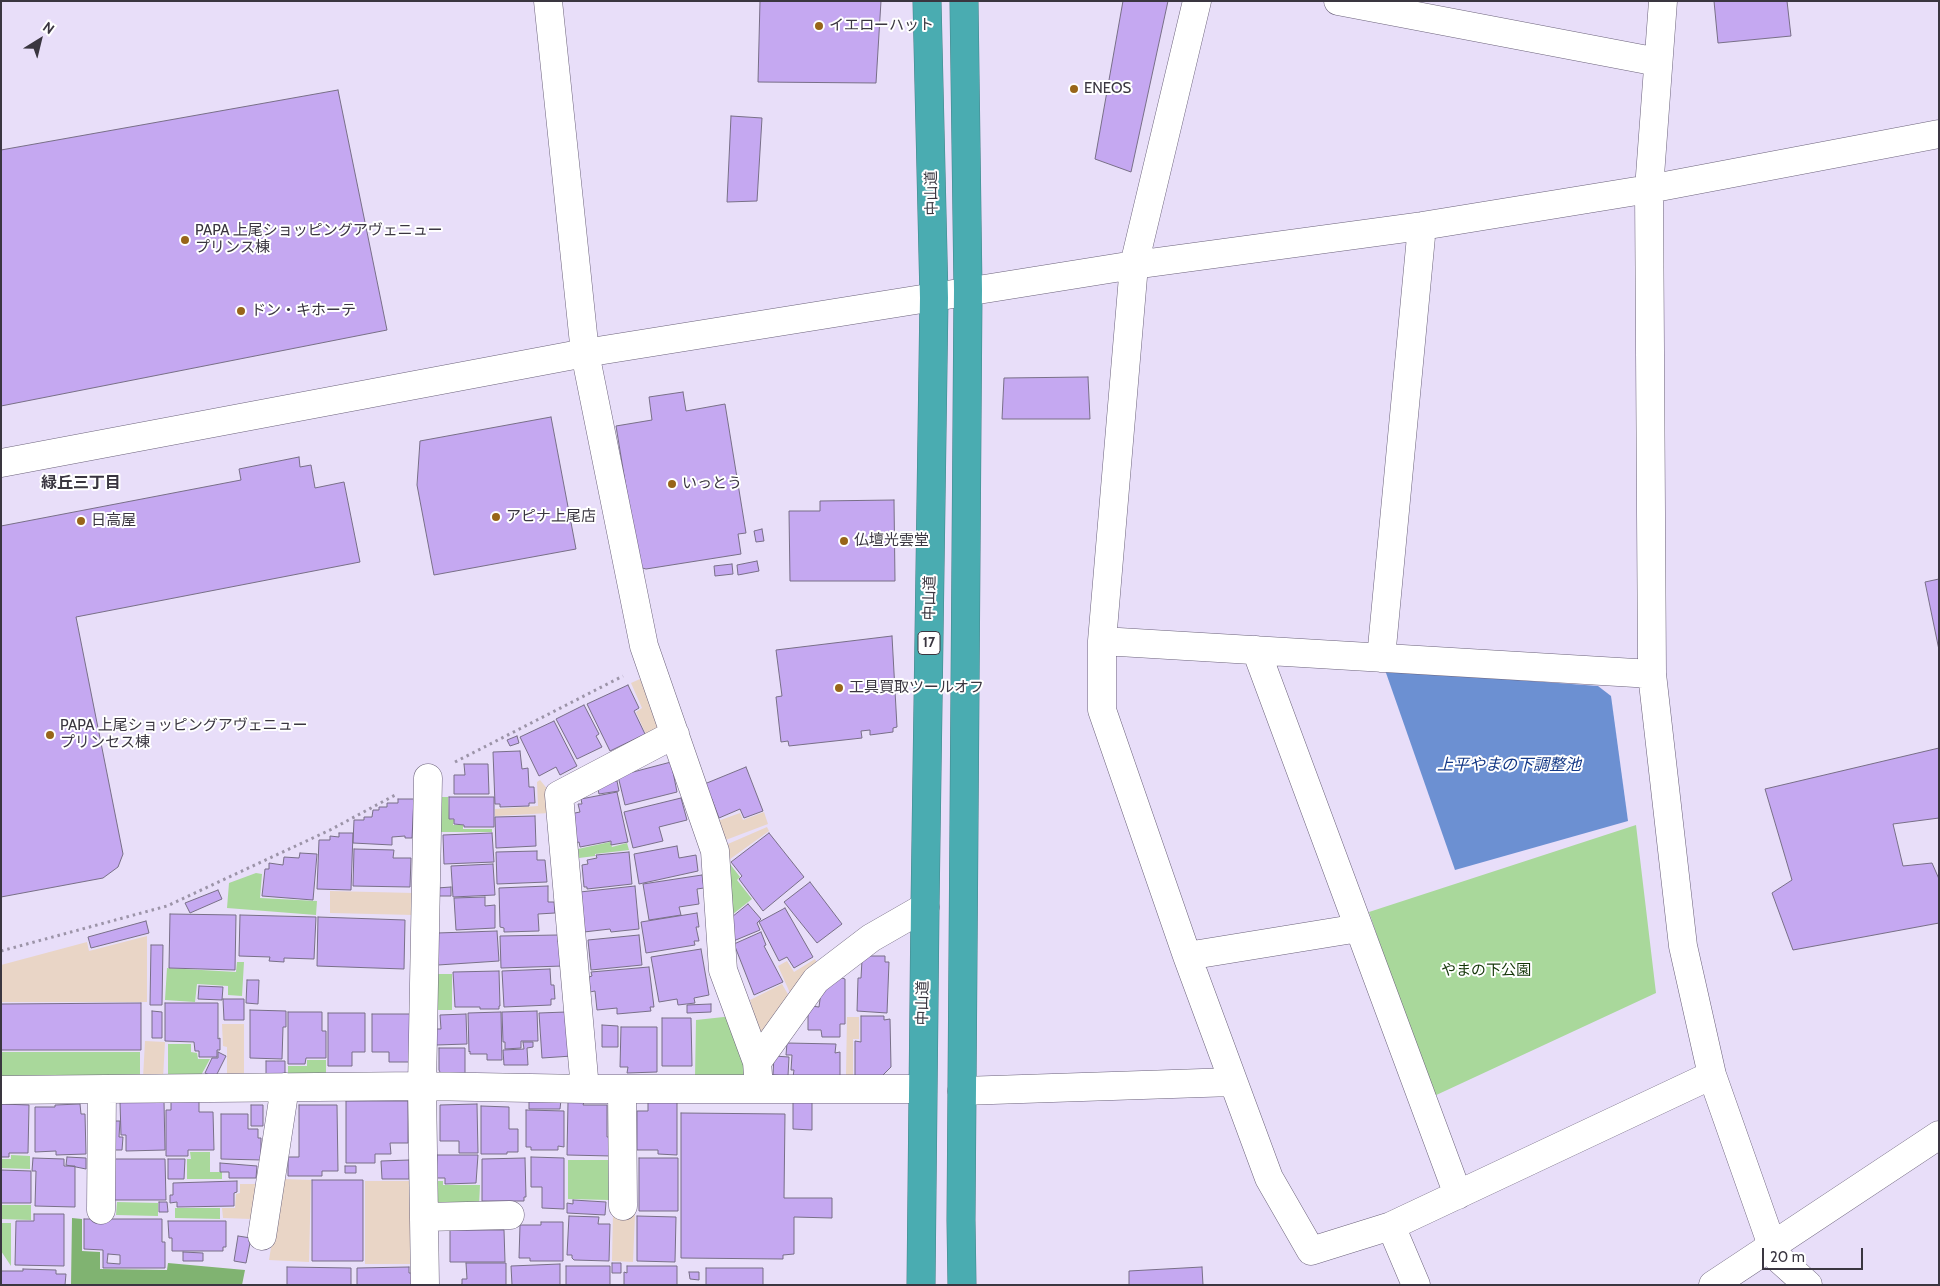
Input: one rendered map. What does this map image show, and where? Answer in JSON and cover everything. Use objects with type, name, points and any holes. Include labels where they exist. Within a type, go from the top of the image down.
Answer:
[{"type":"highway","name":"中山道","points":[[921,1285],[922,1089],[934,298],[926,1]]},
{"type":"highway","points":[[962,1285],[968,290],[964,1]]},
{"type":"street","points":[[548,1],[585,353],[644,646],[715,850],[723,970],[758,1075]]},
{"type":"street","points":[[1197,1],[1134,264],[1102,641],[1102,710],[1186,956],[1269,1178],[1311,1252],[1391,1226],[1712,1075]]},
{"type":"street","points":[[1338,1],[1658,62]]},
{"type":"street","points":[[1662,1],[1649,189],[1652,674],[1683,946],[1712,1075],[1768,1237],[1768,1248],[1808,1285]]},
{"type":"street","points":[[1,463],[585,353],[934,298],[968,290],[1134,264],[1422,226],[1649,189],[1939,134]]},
{"type":"street","points":[[1381,658],[1422,226]]},
{"type":"street","points":[[1102,641],[1652,674]]},
{"type":"street","points":[[1256,650],[1458,1195]]},
{"type":"street","points":[[585,1089],[560,795],[675,734]]},
{"type":"street","points":[[425,1285],[422,1086],[428,778]]},
{"type":"street","points":[[758,1075],[816,980],[871,938],[925,907]]},
{"type":"street","points":[[1186,956],[1358,928]]},
{"type":"street","points":[[1,1090],[422,1086],[585,1089],[622,1088],[758,1075],[922,1089]]},
{"type":"street","points":[[962,1091],[1233,1082]]},
{"type":"street","points":[[262,1236],[285,1087]]},
{"type":"street","points":[[622,1088],[623,1206]]},
{"type":"street","points":[[101,1210],[102,1090]]},
{"type":"street","points":[[1713,1285],[1939,1135]]},
{"type":"street","points":[[424,1217],[510,1215]]},
{"type":"street","points":[[1391,1226],[1416,1285]]},
{"type":"path","points":[[1,951],[167,906],[332,829],[482,747],[650,662]]},
{"type":"shaded area","points":[[640,679],[663,729],[647,737],[636,712],[642,708],[631,683]]},
{"type":"shaded area","points":[[540,780],[549,791],[550,813],[495,816],[495,809],[538,806],[537,782]]},
{"type":"shaded area","points":[[764,812],[768,824],[723,841],[715,822],[740,813],[743,820]]},
{"type":"shaded area","points":[[767,827],[769,831],[726,862],[721,847]]},
{"type":"shaded area","points":[[330,891],[414,893],[414,915],[330,913]]},
{"type":"shaded area","points":[[147,936],[147,1002],[1,1002],[1,965],[87,942],[89,951]]},
{"type":"shaded area","points":[[815,959],[818,965],[803,976],[790,993],[778,966],[787,961],[794,972]]},
{"type":"shaded area","points":[[782,984],[789,996],[760,1035],[750,1000]]},
{"type":"shaded area","points":[[847,1017],[859,1017],[859,1039],[853,1039],[853,1075],[846,1075]]},
{"type":"shaded area","points":[[222,1024],[244,1024],[244,1077],[227,1077],[227,1047],[223,1046]]},
{"type":"shaded area","points":[[145,1041],[165,1042],[163,1079],[143,1078]]},
{"type":"shaded area","points":[[282,1179],[311,1180],[309,1262],[269,1260]]},
{"type":"shaded area","points":[[365,1181],[413,1181],[414,1264],[365,1264]]},
{"type":"shaded area","points":[[240,1184],[258,1184],[251,1219],[223,1218],[222,1208],[235,1208],[236,1194],[240,1193]]},
{"type":"shaded area","points":[[613,1213],[635,1214],[633,1262],[612,1261]]},
{"type":"green space","points":[[440,797],[448,797],[449,819],[454,820],[453,825],[463,825],[463,829],[492,829],[492,832],[440,832]]},
{"type":"green space","name":"やまの下公園","points":[[1636,825],[1656,993],[1432,1097],[1369,912]]},
{"type":"green space","points":[[610,842],[612,847],[627,843],[629,850],[579,858],[578,849]]},
{"type":"green space","points":[[730,864],[740,877],[737,880],[752,899],[728,918],[726,867]]},
{"type":"green space","points":[[256,873],[262,874],[260,898],[317,901],[316,915],[227,908],[229,883]]},
{"type":"green space","points":[[237,962],[244,962],[242,996],[228,995],[228,986],[197,984],[195,1002],[165,1000],[167,968],[236,972]]},
{"type":"green space","points":[[437,974],[452,974],[452,1010],[437,1010]]},
{"type":"green space","points":[[733,1016],[748,1068],[740,1079],[695,1077],[696,1020]]},
{"type":"green space","points":[[168,1044],[191,1044],[191,1052],[197,1053],[198,1059],[210,1059],[199,1079],[168,1079]]},
{"type":"green space","points":[[1,1052],[140,1052],[140,1079],[1,1078]]},
{"type":"green space","points":[[307,1060],[326,1060],[326,1078],[288,1077],[288,1066],[307,1066]]},
{"type":"green space","points":[[190,1152],[210,1152],[210,1172],[222,1172],[222,1179],[187,1179],[187,1159],[191,1159]]},
{"type":"green space","points":[[11,1155],[30,1156],[30,1169],[1,1168],[1,1159],[11,1159]]},
{"type":"green space","points":[[568,1160],[609,1160],[609,1200],[568,1199]]},
{"type":"green space","points":[[437,1181],[443,1181],[443,1185],[480,1185],[479,1205],[437,1205]]},
{"type":"green space","points":[[117,1202],[158,1203],[158,1216],[116,1215]]},
{"type":"green space","points":[[1,1205],[31,1205],[31,1220],[1,1219]]},
{"type":"green space","points":[[175,1208],[220,1208],[220,1219],[175,1218]]},
{"type":"green space","points":[[72,1218],[82,1219],[82,1251],[100,1252],[100,1269],[167,1270],[168,1263],[245,1270],[242,1285],[71,1285]]},
{"type":"green space","points":[[1,1223],[11,1223],[11,1266],[1,1251]]},
{"type":"water","name":"上平やまの下調整池","points":[[1385,670],[1598,686],[1611,696],[1628,821],[1455,870]]},
{"type":"building","points":[[760,1],[881,1],[876,83],[758,82]]},
{"type":"building","points":[[1123,1],[1168,1],[1131,172],[1095,159]]},
{"type":"building","points":[[1714,1],[1787,1],[1791,36],[1718,43]]},
{"type":"building","name":"PAPA 上尾ショッピングアヴェニュー プリンス棟","points":[[338,90],[387,330],[1,406],[1,150]]},
{"type":"building","points":[[731,116],[762,118],[757,201],[727,202]]},
{"type":"building","points":[[1088,377],[1090,419],[1002,419],[1004,378]]},
{"type":"building","points":[[683,392],[686,411],[725,404],[746,533],[738,534],[741,554],[646,569],[639,567],[616,426],[652,420],[649,397]]},
{"type":"building","name":"アピナ上尾店","points":[[551,417],[576,549],[434,575],[417,485],[420,441]]},
{"type":"building","name":"PAPA 上尾ショッピングアヴェニュー プリンセス棟","points":[[299,457],[300,467],[311,465],[315,488],[344,482],[360,562],[76,617],[123,854],[118,867],[103,878],[1,897],[1,526],[241,480],[239,469]]},
{"type":"building","points":[[894,500],[895,581],[790,581],[789,511],[820,511],[820,501]]},
{"type":"building","points":[[762,529],[764,541],[756,542],[754,531]]},
{"type":"building","points":[[757,561],[759,571],[738,575],[737,565]]},
{"type":"building","points":[[732,564],[733,574],[715,576],[714,566]]},
{"type":"building","points":[[1939,579],[1939,650],[1925,582]]},
{"type":"building","points":[[892,636],[897,727],[893,728],[893,732],[870,735],[870,730],[861,731],[862,738],[789,746],[788,741],[781,742],[776,697],[782,696],[776,650]]},
{"type":"building","points":[[628,685],[639,708],[634,711],[645,734],[610,751],[587,704]]},
{"type":"building","points":[[584,705],[599,734],[596,736],[602,747],[577,759],[556,719]]},
{"type":"building","points":[[554,721],[577,766],[560,775],[556,767],[539,776],[520,737]]},
{"type":"building","points":[[517,736],[519,743],[510,746],[507,740]]},
{"type":"building","points":[[1939,748],[1939,818],[1893,824],[1903,866],[1932,863],[1939,879],[1939,923],[1793,950],[1772,893],[1792,880],[1765,789]]},
{"type":"building","points":[[520,751],[522,769],[528,768],[529,787],[534,787],[535,803],[529,803],[529,806],[500,807],[500,804],[495,804],[493,752]]},
{"type":"building","points":[[671,762],[677,792],[625,805],[618,776]]},
{"type":"building","points":[[464,764],[488,764],[489,794],[454,794],[454,775],[465,775]]},
{"type":"building","points":[[746,767],[763,811],[744,818],[740,809],[719,818],[711,797],[708,798],[702,785]]},
{"type":"building","points":[[617,781],[619,791],[599,794],[597,784]]},
{"type":"building","points":[[617,792],[628,842],[611,845],[611,841],[580,847],[579,842],[576,843],[570,814],[580,812],[578,804],[582,804],[581,799]]},
{"type":"building","points":[[449,797],[494,797],[494,827],[464,827],[464,825],[454,824],[454,819],[449,819]]},
{"type":"building","points":[[681,798],[687,820],[659,827],[663,841],[633,848],[624,812]]},
{"type":"building","points":[[398,799],[414,799],[412,838],[405,838],[405,836],[392,837],[392,845],[353,843],[354,820],[364,820],[364,817],[372,817],[373,810],[379,810],[379,807],[387,807],[387,803],[398,803]]},
{"type":"building","points":[[535,816],[536,846],[496,848],[495,817]]},
{"type":"building","points":[[339,833],[353,833],[351,890],[317,889],[319,840],[330,840],[330,836],[339,837]]},
{"type":"building","points":[[492,833],[494,862],[444,864],[443,835]]},
{"type":"building","points":[[769,833],[804,877],[763,911],[739,879],[742,876],[731,862]]},
{"type":"building","points":[[677,846],[679,858],[696,855],[698,871],[639,884],[634,854]]},
{"type":"building","points":[[354,849],[394,850],[393,858],[411,858],[410,887],[353,886]]},
{"type":"building","points":[[537,851],[537,860],[545,860],[547,882],[497,884],[496,852]]},
{"type":"building","points":[[629,852],[632,884],[587,889],[587,887],[584,887],[582,865],[588,864],[587,860],[597,858],[596,855]]},
{"type":"building","points":[[300,853],[317,854],[313,900],[262,896],[265,869],[269,869],[269,863],[283,865],[284,857],[299,858]]},
{"type":"building","points":[[493,864],[495,895],[453,897],[451,866]]},
{"type":"building","points":[[702,875],[704,888],[697,889],[699,904],[679,907],[681,915],[649,920],[643,884]]},
{"type":"building","points":[[810,882],[842,924],[817,943],[784,902]]},
{"type":"building","points":[[548,886],[548,902],[554,902],[555,913],[538,914],[539,931],[504,932],[504,928],[500,927],[499,888]]},
{"type":"building","points":[[635,886],[639,929],[611,932],[610,929],[584,932],[580,892]]},
{"type":"building","points":[[451,887],[451,896],[437,896],[437,888]]},
{"type":"building","points":[[218,890],[222,899],[190,913],[185,903]]},
{"type":"building","points":[[485,897],[485,906],[495,905],[495,928],[456,930],[454,898]]},
{"type":"building","points":[[748,904],[761,919],[757,923],[760,930],[731,942],[727,921]]},
{"type":"building","points":[[785,908],[813,957],[794,968],[787,957],[779,961],[759,922]]},
{"type":"building","points":[[697,913],[699,927],[696,927],[699,941],[694,941],[695,945],[646,953],[641,922]]},
{"type":"building","points":[[170,914],[236,915],[235,970],[169,968]]},
{"type":"building","points":[[240,915],[316,917],[314,959],[284,958],[284,962],[269,961],[270,957],[239,956]]},
{"type":"building","points":[[318,917],[405,920],[404,969],[317,966]]},
{"type":"building","points":[[146,921],[149,933],[91,948],[88,937]]},
{"type":"building","points":[[497,931],[499,961],[438,965],[437,933]]},
{"type":"building","points":[[761,932],[766,945],[764,946],[783,982],[754,995],[734,944]]},
{"type":"building","points":[[558,935],[558,942],[562,941],[563,966],[501,968],[500,936]]},
{"type":"building","points":[[639,935],[642,965],[591,970],[588,940]]},
{"type":"building","points":[[151,945],[163,945],[162,1005],[150,1005]]},
{"type":"building","points":[[701,949],[709,995],[694,998],[695,1003],[678,1005],[677,999],[659,1002],[651,957]]},
{"type":"building","points":[[866,956],[885,956],[885,962],[889,962],[887,1013],[857,1011],[858,978],[861,978],[862,960],[865,960]]},
{"type":"building","points":[[649,967],[654,1007],[650,1007],[651,1011],[617,1014],[617,1008],[597,1010],[595,991],[590,992],[589,977],[592,976],[591,972]]},
{"type":"building","points":[[550,969],[551,985],[554,985],[555,999],[551,999],[551,1005],[504,1007],[502,971]]},
{"type":"building","points":[[499,971],[499,1009],[455,1007],[453,972]]},
{"type":"building","points":[[839,977],[845,979],[845,1024],[840,1024],[840,1037],[822,1037],[821,1030],[808,1030],[808,1011],[811,1006],[819,1007],[821,992]]},
{"type":"building","points":[[247,980],[259,980],[258,1004],[246,1003]]},
{"type":"building","points":[[199,986],[223,987],[222,1000],[198,999]]},
{"type":"building","points":[[223,999],[244,999],[244,1020],[224,1020]]},
{"type":"building","points":[[141,1003],[141,1050],[1,1050],[1,1004]]},
{"type":"building","points":[[165,1003],[218,1003],[218,1039],[220,1038],[220,1050],[217,1050],[217,1057],[199,1057],[199,1051],[195,1051],[194,1042],[165,1041]]},
{"type":"building","points":[[711,1004],[711,1012],[687,1013],[687,1005]]},
{"type":"building","points":[[250,1010],[286,1011],[286,1027],[283,1027],[282,1059],[250,1058]]},
{"type":"building","points":[[152,1011],[162,1012],[162,1038],[152,1038]]},
{"type":"building","points":[[537,1011],[538,1041],[521,1041],[521,1048],[505,1049],[502,1012]]},
{"type":"building","points":[[288,1012],[322,1012],[322,1031],[326,1031],[326,1058],[306,1058],[305,1064],[288,1064]]},
{"type":"building","points":[[501,1012],[502,1060],[487,1060],[487,1054],[470,1054],[468,1013]]},
{"type":"building","points":[[566,1012],[572,1056],[542,1058],[539,1013]]},
{"type":"building","points":[[328,1013],[365,1013],[365,1052],[352,1052],[352,1066],[328,1066]]},
{"type":"building","points":[[372,1014],[411,1014],[410,1062],[389,1062],[389,1052],[372,1052]]},
{"type":"building","points":[[466,1014],[467,1044],[436,1045],[436,1029],[441,1029],[440,1015]]},
{"type":"building","points":[[861,1016],[884,1016],[884,1020],[890,1019],[891,1067],[881,1077],[855,1076],[855,1041],[861,1042]]},
{"type":"building","points":[[662,1018],[691,1018],[692,1066],[662,1066]]},
{"type":"building","points":[[602,1025],[618,1026],[618,1047],[602,1047]]},
{"type":"building","points":[[621,1027],[657,1027],[657,1072],[627,1073],[628,1067],[620,1067]]},
{"type":"building","points":[[523,1042],[533,1042],[533,1047],[527,1048],[528,1065],[504,1065],[503,1050],[524,1049]]},
{"type":"building","points":[[787,1043],[836,1044],[835,1053],[840,1052],[840,1078],[793,1077],[794,1070],[791,1070],[792,1055],[786,1055]]},
{"type":"building","points":[[439,1048],[465,1048],[465,1075],[441,1074],[439,1070]]},
{"type":"building","points":[[218,1052],[226,1056],[215,1078],[205,1073],[212,1058],[218,1058]]},
{"type":"building","points":[[774,1056],[789,1057],[788,1076],[773,1075]]},
{"type":"building","points":[[266,1061],[285,1061],[285,1077],[266,1077]]},
{"type":"building","points":[[529,1099],[561,1100],[560,1109],[529,1109]]},
{"type":"building","points":[[164,1101],[165,1150],[126,1151],[126,1135],[121,1135],[120,1102]]},
{"type":"building","points":[[171,1101],[199,1101],[199,1112],[213,1112],[214,1150],[188,1150],[188,1156],[166,1156],[166,1110],[171,1110]]},
{"type":"building","points":[[346,1101],[408,1101],[408,1143],[390,1143],[391,1154],[375,1154],[375,1163],[346,1163]]},
{"type":"building","points":[[648,1101],[677,1101],[677,1155],[658,1154],[658,1150],[637,1150],[637,1111],[648,1111]]},
{"type":"building","points":[[568,1102],[584,1102],[583,1105],[607,1105],[607,1137],[611,1137],[611,1156],[567,1155]]},
{"type":"building","points":[[793,1102],[812,1102],[812,1130],[793,1129]]},
{"type":"building","points":[[1,1104],[29,1105],[28,1153],[9,1153],[9,1157],[1,1157]]},
{"type":"building","points":[[80,1104],[81,1114],[85,1114],[86,1154],[56,1155],[56,1151],[35,1152],[35,1107]]},
{"type":"building","points":[[477,1104],[478,1153],[459,1153],[459,1141],[440,1141],[440,1105]]},
{"type":"building","points":[[251,1105],[263,1105],[263,1126],[251,1126]]},
{"type":"building","points":[[299,1105],[337,1105],[338,1171],[322,1171],[322,1176],[288,1176],[288,1157],[299,1157]]},
{"type":"building","points":[[481,1106],[509,1107],[509,1129],[518,1129],[518,1152],[481,1154]]},
{"type":"building","points":[[526,1110],[564,1111],[564,1147],[558,1146],[558,1150],[531,1150],[531,1147],[526,1147]]},
{"type":"building","points":[[681,1113],[785,1114],[784,1198],[832,1198],[832,1218],[794,1217],[794,1254],[783,1255],[783,1259],[681,1258]]},
{"type":"building","points":[[221,1114],[248,1114],[248,1129],[258,1129],[258,1138],[261,1138],[261,1160],[221,1159]]},
{"type":"building","points":[[110,1121],[120,1121],[119,1137],[123,1137],[122,1150],[110,1150]]},
{"type":"building","points":[[437,1155],[478,1155],[476,1183],[445,1184],[445,1178],[436,1178]]},
{"type":"building","points":[[67,1157],[86,1158],[86,1169],[66,1165]]},
{"type":"building","points":[[531,1157],[564,1158],[564,1209],[542,1208],[542,1187],[531,1187]]},
{"type":"building","points":[[33,1158],[64,1159],[64,1166],[75,1166],[75,1207],[35,1206],[36,1171],[32,1171]]},
{"type":"building","points":[[525,1158],[526,1197],[524,1197],[524,1201],[482,1201],[482,1159]]},
{"type":"building","points":[[639,1158],[678,1158],[678,1211],[639,1211]]},
{"type":"building","points":[[114,1159],[165,1159],[166,1200],[114,1200]]},
{"type":"building","points":[[168,1159],[185,1159],[184,1179],[168,1179]]},
{"type":"building","points":[[409,1160],[409,1179],[382,1179],[381,1161]]},
{"type":"building","points":[[220,1163],[257,1166],[256,1178],[229,1178],[229,1172],[220,1172]]},
{"type":"building","points":[[345,1166],[356,1166],[356,1173],[345,1173]]},
{"type":"building","points":[[1,1170],[31,1171],[31,1203],[1,1203]]},
{"type":"building","points":[[312,1180],[363,1180],[363,1261],[312,1261]]},
{"type":"building","points":[[237,1181],[237,1192],[234,1193],[234,1206],[177,1207],[177,1202],[170,1203],[170,1195],[173,1195],[173,1183]]},
{"type":"building","points":[[573,1200],[606,1202],[605,1215],[567,1213],[567,1203],[573,1204]]},
{"type":"building","points":[[159,1202],[167,1202],[168,1212],[159,1212]]},
{"type":"building","points":[[34,1214],[64,1214],[64,1266],[15,1265],[16,1221],[34,1221]]},
{"type":"building","points":[[569,1216],[599,1217],[598,1224],[610,1224],[609,1261],[574,1260],[572,1255],[567,1255]]},
{"type":"building","points":[[637,1216],[676,1217],[675,1262],[637,1261]]},
{"type":"building","points":[[84,1219],[162,1219],[162,1242],[165,1242],[165,1268],[103,1268],[103,1250],[84,1249]],"holes":[[[108,1254],[120,1255],[120,1264],[107,1263]]]},
{"type":"building","points":[[168,1221],[226,1221],[226,1247],[223,1247],[223,1251],[172,1251],[172,1238],[169,1238]]},
{"type":"building","points":[[541,1222],[563,1222],[563,1261],[530,1261],[530,1258],[519,1258],[520,1225],[541,1225]]},
{"type":"building","points":[[450,1230],[504,1230],[505,1262],[450,1262]]},
{"type":"building","points":[[238,1236],[251,1238],[246,1263],[234,1261]]},
{"type":"building","points":[[183,1252],[203,1253],[203,1261],[183,1261]]},
{"type":"building","points":[[466,1263],[506,1263],[506,1285],[460,1285],[462,1284],[462,1279],[467,1279]]},
{"type":"building","points":[[612,1263],[621,1263],[621,1273],[612,1273]]},
{"type":"building","points":[[560,1264],[560,1285],[512,1285],[511,1266]]},
{"type":"building","points":[[566,1266],[610,1266],[610,1285],[566,1285]]},
{"type":"building","points":[[627,1266],[677,1266],[677,1285],[624,1285],[624,1272],[627,1273]]},
{"type":"building","points":[[287,1267],[351,1268],[351,1285],[287,1285]]},
{"type":"building","points":[[409,1267],[409,1273],[415,1273],[416,1285],[357,1285],[357,1268]]},
{"type":"building","points":[[1202,1267],[1203,1285],[1129,1285],[1129,1271]]},
{"type":"building","points":[[706,1268],[763,1268],[763,1285],[706,1285]]},
{"type":"building","points":[[23,1269],[56,1270],[56,1274],[66,1274],[65,1285],[1,1285],[1,1271],[23,1271]]},
{"type":"building","points":[[689,1272],[699,1272],[699,1280],[690,1279]]},
{"type":"place","name":"イエローハット","points":[[819,26]]},
{"type":"place","name":"ENEOS","points":[[1074,89]]},
{"type":"place","name":"PAPA 上尾ショッピングアヴェニュー プリンス棟","points":[[185,240]]},
{"type":"place","name":"ドン・キホーテ","points":[[241,311]]},
{"type":"place","name":"いっとう","points":[[672,484]]},
{"type":"place","name":"アピナ上尾店","points":[[496,517]]},
{"type":"place","name":"日高屋","points":[[81,521]]},
{"type":"place","name":"仏壇光雲堂","points":[[844,541]]},
{"type":"place","name":"工具買取ツールオフ","points":[[839,688]]},
{"type":"place","name":"PAPA 上尾ショッピングアヴェニュー プリンセス棟","points":[[50,735]]},
{"type":"district","name":"緑丘三丁目","points":[[81,483]]}]
